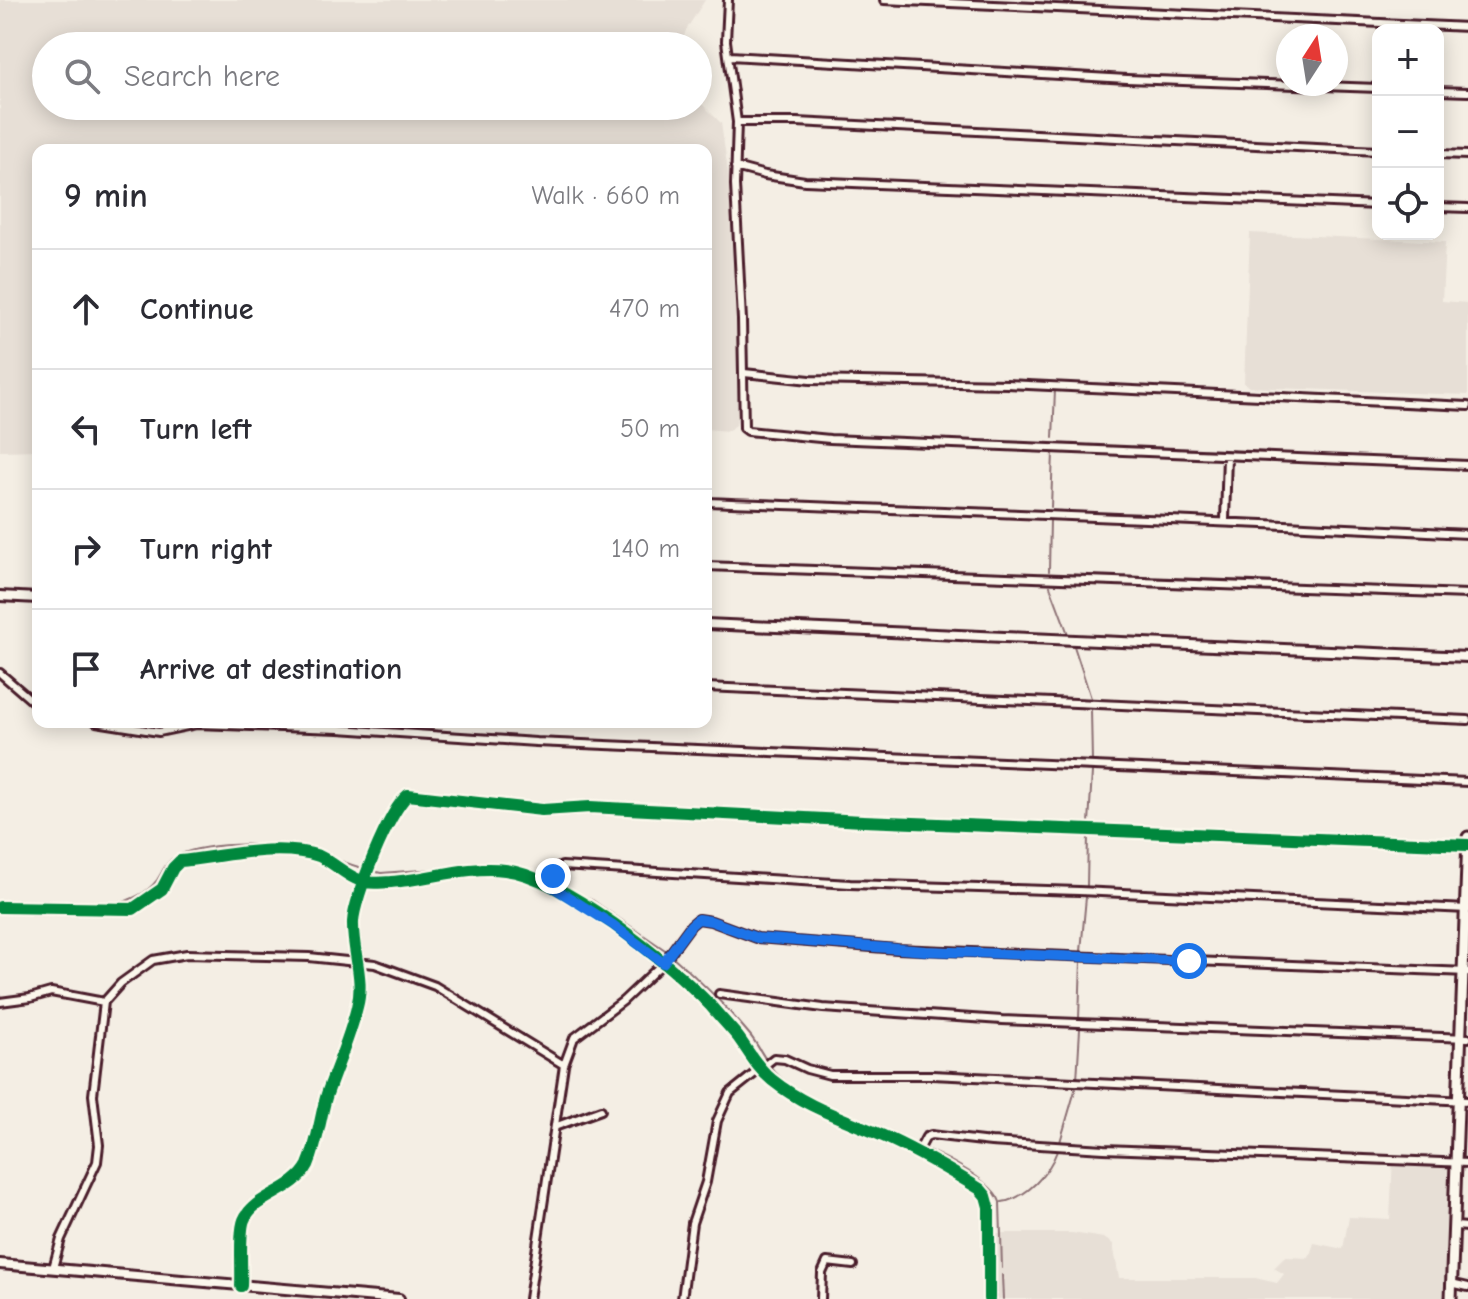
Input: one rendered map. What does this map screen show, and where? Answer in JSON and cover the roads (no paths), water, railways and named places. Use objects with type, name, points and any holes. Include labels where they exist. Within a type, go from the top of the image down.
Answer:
[{"type":"main road","points":[[1451,1299],[1456,1163],[1463,1101],[1468,837]]},
{"type":"street","points":[[728,0],[726,41],[737,122],[735,167],[744,428],[757,433],[816,438],[1468,465]]},
{"type":"street","points":[[884,0],[1468,27]]},
{"type":"street","points":[[730,56],[1127,79],[1372,88]]},
{"type":"street","points":[[1444,91],[1468,92]]},
{"type":"street","points":[[737,122],[797,122],[1372,151]]},
{"type":"street","points":[[1444,154],[1468,155]]},
{"type":"street","points":[[735,167],[805,181],[1372,205]]},
{"type":"street","points":[[1444,207],[1468,208]]},
{"type":"street","points":[[744,373],[810,380],[1022,385],[1468,406]]},
{"type":"street","points":[[1225,520],[1227,456]]},
{"type":"street","points":[[712,502],[1025,516],[1225,520],[1468,534]]},
{"type":"street","points":[[712,566],[1468,594]]},
{"type":"street","points":[[0,596],[32,598]]},
{"type":"street","points":[[712,624],[1468,657]]},
{"type":"street","points":[[0,673],[32,701]]},
{"type":"street","points":[[712,687],[1468,720]]},
{"type":"street","points":[[134,728],[159,732],[178,728]]},
{"type":"street","points":[[311,728],[536,742],[1468,782]]},
{"type":"street","points":[[241,1286],[244,1221],[251,1208],[286,1189],[299,1177],[312,1153],[326,1097],[359,1002],[353,919],[394,809],[408,795],[542,810],[590,807],[1468,845]]},
{"type":"street","points":[[0,907],[133,909],[162,889],[180,861],[252,851],[319,857],[365,882],[418,881],[483,869],[507,870],[551,886],[613,925],[663,963],[708,1003],[807,1104],[920,1148],[980,1189],[986,1196],[990,1243],[989,1299]]},
{"type":"street","points":[[551,886],[557,868],[562,866],[850,884],[1468,909]]},
{"type":"street","points":[[529,1299],[564,1065],[574,1038],[623,1001],[663,963],[698,919],[757,938],[897,949],[1466,972]]},
{"type":"street","points":[[53,1268],[61,1239],[97,1162],[99,1145],[93,1095],[104,1002],[114,989],[140,968],[166,956],[196,954],[356,960],[396,970],[435,986],[564,1065]]},
{"type":"street","points":[[0,1002],[51,992],[104,1002]]},
{"type":"street","points":[[719,994],[823,1008],[1002,1020],[1465,1038]]},
{"type":"street","points":[[682,1299],[692,1223],[706,1182],[717,1121],[730,1093],[765,1064],[785,1059],[830,1075],[918,1075],[1463,1101]]},
{"type":"street","points":[[557,1126],[601,1110]]},
{"type":"street","points":[[920,1148],[931,1135],[1104,1149],[1468,1163]]},
{"type":"street","points":[[1455,1226],[1468,1227]]},
{"type":"street","points":[[821,1299],[822,1273],[827,1262],[853,1265]]},
{"type":"street","points":[[0,1264],[399,1299]]},
{"type":"street","points":[[1451,1283],[1468,1287]]},
{"type":"waterway","points":[[1053,438],[1055,390]]},
{"type":"waterway","points":[[1051,507],[1053,452]]},
{"type":"waterway","points":[[1049,571],[1050,520]]},
{"type":"waterway","points":[[1050,586],[1068,634]]},
{"type":"waterway","points":[[1074,646],[1091,698]]},
{"type":"waterway","points":[[1091,709],[1092,762]]},
{"type":"waterway","points":[[1089,823],[1092,772]]},
{"type":"waterway","points":[[1087,886],[1088,834]]},
{"type":"waterway","points":[[0,900],[121,903],[148,889],[176,856],[227,845],[268,844],[305,848],[366,869]]},
{"type":"waterway","points":[[372,871],[381,873],[503,864],[550,879]]},
{"type":"waterway","points":[[556,882],[594,901],[668,952]]},
{"type":"waterway","points":[[1081,951],[1086,897]]},
{"type":"waterway","points":[[672,956],[732,1014],[771,1067],[788,1083],[829,1106],[953,1162],[991,1189],[1000,1202],[1002,1268]]},
{"type":"waterway","points":[[1079,1018],[1081,961]]},
{"type":"waterway","points":[[1077,1080],[1080,1029]]},
{"type":"waterway","points":[[1060,1142],[1076,1087]]},
{"type":"waterway","points":[[1002,1202],[1020,1195],[1036,1183],[1049,1168],[1057,1151]]},
{"type":"waterway","points":[[1002,1275],[1003,1299]]}]
